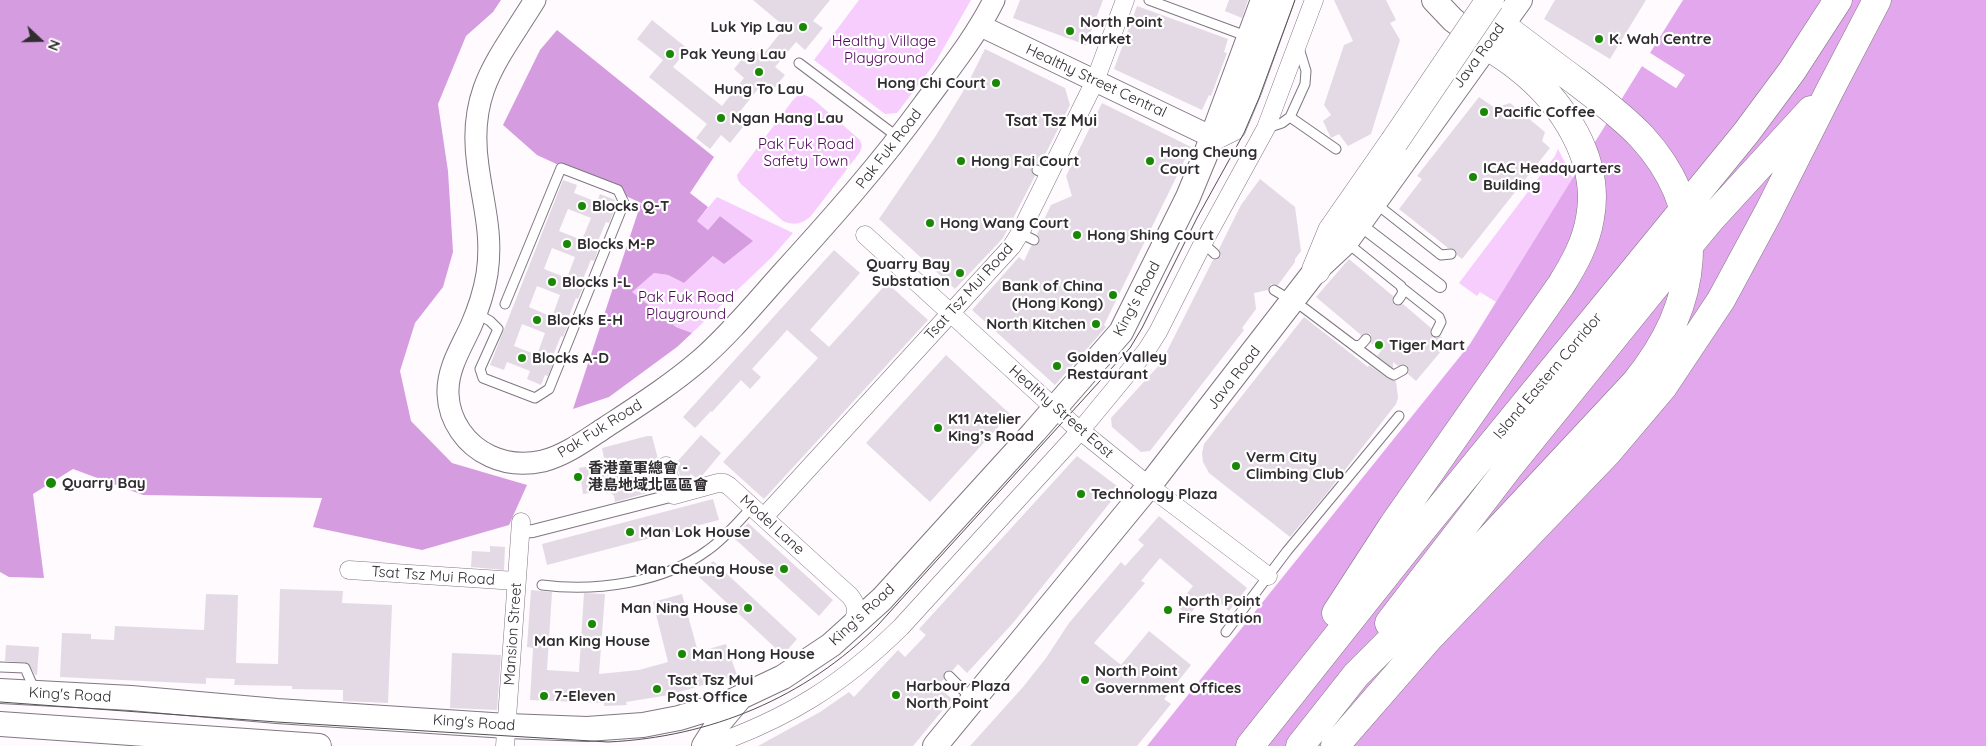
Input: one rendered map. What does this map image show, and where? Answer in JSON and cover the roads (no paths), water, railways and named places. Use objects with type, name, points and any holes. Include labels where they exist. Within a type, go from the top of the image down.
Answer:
[{"type":"highway","points":[[1212,137],[1232,128],[1280,0]]},
{"type":"highway","points":[[1316,270],[1332,231],[1490,0]]},
{"type":"highway","name":"Island Eastern Corridor","points":[[1252,744],[1448,497],[1746,133],[1792,71],[1838,0]]},
{"type":"highway","points":[[1335,746],[1429,638],[1608,452],[1662,387],[1721,300],[1778,195],[1828,92],[1878,0]]},
{"type":"highway","points":[[1300,746],[1356,676],[1453,578],[1635,383],[1667,338],[1684,294],[1689,265],[1686,223],[1672,183],[1658,157],[1640,135],[1618,114],[1528,60],[1494,35]]},
{"type":"highway","points":[[1252,744],[1393,525],[1562,285],[1583,244],[1592,203],[1590,175],[1586,161],[1578,139],[1566,118],[1546,94],[1528,60]]},
{"type":"highway","points":[[1356,676],[1394,614],[1584,373],[1711,219],[1828,92]]},
{"type":"main road","name":"King's Road","points":[[0,691],[122,697],[277,711],[506,736],[643,725],[679,718],[740,698],[762,688],[800,667],[848,630],[882,599],[1121,332],[1188,197],[1263,0]]},
{"type":"main road","points":[[1434,0],[1453,20],[1494,35]]},
{"type":"main road","points":[[1470,0],[1494,35]]},
{"type":"main road","name":"Java Road","points":[[935,746],[1149,486],[1283,296],[1316,270],[1352,233],[1520,0]]},
{"type":"main road","points":[[704,746],[718,724],[740,698]]},
{"type":"main road","points":[[0,724],[190,741],[319,746]]},
{"type":"street","name":"Pak Fuk Road","points":[[535,0],[498,56],[488,75],[477,106],[478,167],[487,212],[489,234],[486,276],[476,313],[453,364],[448,392],[449,406],[459,429],[476,448],[492,457],[507,462],[532,463],[560,455],[653,396],[714,348],[843,206],[899,138],[981,26],[994,0]]},
{"type":"street","name":"Tsat Tsz Mui Road","points":[[758,512],[950,314],[1001,258],[1027,236],[1043,173],[1096,82],[1125,0]]},
{"type":"street","points":[[709,746],[761,727],[800,707],[830,687],[874,653],[901,627],[1080,430],[1146,351],[1209,249],[1266,128],[1314,0]]},
{"type":"street","name":"Healthy Street Central","points":[[981,26],[1212,137]]},
{"type":"street","points":[[1352,233],[1440,286]]},
{"type":"street","name":"Healthy Street East","points":[[865,235],[1054,409],[1149,486],[1268,576]]},
{"type":"street","points":[[520,527],[533,531],[674,495],[666,466]]},
{"type":"street","name":"Model Lane","points":[[674,495],[712,484],[724,483],[854,601],[857,607],[856,614],[848,630]]},
{"type":"street","name":"Mansion Street","points":[[506,736],[520,527]]},
{"type":"street","name":"Tsat Tsz Mui Road","points":[[349,570],[516,581]]},
{"type":"lane","points":[[1149,0],[1238,33]]},
{"type":"lane","points":[[1266,128],[1282,123],[1290,116],[1307,77],[1297,43]]},
{"type":"lane","points":[[800,63],[899,138]]},
{"type":"lane","points":[[1290,116],[1336,149]]},
{"type":"lane","points":[[476,313],[490,321],[498,329],[480,370],[483,378],[535,398],[549,389],[624,203],[618,190],[561,168],[505,304]]},
{"type":"lane","points":[[1375,202],[1441,255],[1451,254]]},
{"type":"lane","points":[[1352,233],[1401,286],[1439,317],[1441,322],[1436,332]]},
{"type":"lane","points":[[1398,300],[1403,290],[1401,286]]},
{"type":"lane","points":[[1283,296],[1304,308],[1390,374],[1399,374],[1403,370]]},
{"type":"lane","points":[[1352,345],[1357,347],[1366,339]]},
{"type":"lane","points":[[1226,632],[1268,576],[1399,416]]},
{"type":"lane","points":[[542,585],[563,588],[646,579],[679,567],[708,550],[758,512]]},
{"type":"lane","points":[[0,667],[25,668],[35,693]]},
{"type":"lane","points":[[948,676],[974,700]]},
{"type":"tram line","points":[[0,702],[277,722],[608,742],[646,739],[683,732],[719,722],[754,709],[788,693],[850,651],[878,625],[1130,348],[1142,328],[1197,218],[1244,133],[1295,0]]},
{"type":"place","name":"Luk Yip Lau","points":[[803,27]]},
{"type":"place","name":"North Point Market","points":[[1070,31]]},
{"type":"place","name":"K. Wah Centre","points":[[1599,39]]},
{"type":"place","name":"Pak Yeung Lau","points":[[670,54]]},
{"type":"place","name":"Hung To Lau","points":[[759,72]]},
{"type":"place","name":"Hong Chi Court","points":[[996,83]]},
{"type":"place","name":"Pacific Coffee","points":[[1484,112]]},
{"type":"place","name":"Ngan Hang Lau","points":[[721,118]]},
{"type":"place","name":"Hong Fai Court","points":[[961,161]]},
{"type":"place","name":"Hong Cheung Court","points":[[1150,161]]},
{"type":"place","name":"ICAC Headquarters Building","points":[[1473,177]]},
{"type":"place","name":"Blocks Q-T","points":[[582,206]]},
{"type":"place","name":"Hong Wang Court","points":[[930,223]]},
{"type":"place","name":"Hong Shing Court","points":[[1077,235]]},
{"type":"place","name":"Blocks M-P","points":[[567,244]]},
{"type":"place","name":"Quarry Bay Substation","points":[[960,273]]},
{"type":"place","name":"Blocks I-L","points":[[552,282]]},
{"type":"place","name":"Bank of China (Hong Kong)","points":[[1113,295]]},
{"type":"place","name":"Blocks E-H","points":[[537,320]]},
{"type":"place","name":"North Kitchen","points":[[1096,324]]},
{"type":"place","name":"Tiger Mart","points":[[1379,345]]},
{"type":"place","name":"Blocks A-D","points":[[522,358]]},
{"type":"place","name":"Golden Valley Restaurant","points":[[1057,366]]},
{"type":"place","name":"K11 Atelier King’s Road","points":[[938,428]]},
{"type":"place","name":"Verm City Climbing Club","points":[[1236,466]]},
{"type":"place","name":"香港童軍總會 - 港島地域北區區會","points":[[578,477]]},
{"type":"place","name":"Quarry Bay","points":[[51,483]]},
{"type":"place","name":"Technology Plaza","points":[[1081,494]]},
{"type":"place","name":"Man Lok House","points":[[630,532]]},
{"type":"place","name":"Man Cheung House","points":[[784,569]]},
{"type":"place","name":"Man Ning House","points":[[748,608]]},
{"type":"place","name":"North Point Fire Station","points":[[1168,610]]},
{"type":"place","name":"Man King House","points":[[592,624]]},
{"type":"place","name":"Man Hong House","points":[[682,654]]},
{"type":"place","name":"North Point Government Offices","points":[[1085,680]]},
{"type":"place","name":"Tsat Tsz Mui Post Office","points":[[657,689]]},
{"type":"place","name":"Harbour Plaza North Point","points":[[896,695]]},
{"type":"place","name":"7-Eleven","points":[[544,696]]},
{"type":"district","name":"Tsat Tsz Mui","points":[[1051,121]]},
{"type":"park label","name":"Healthy Village Playground","points":[[884,50]]},
{"type":"park label","name":"Pak Fuk Road Safety Town","points":[[806,152]]},
{"type":"park label","name":"Pak Fuk Road Playground","points":[[686,306]]}]
